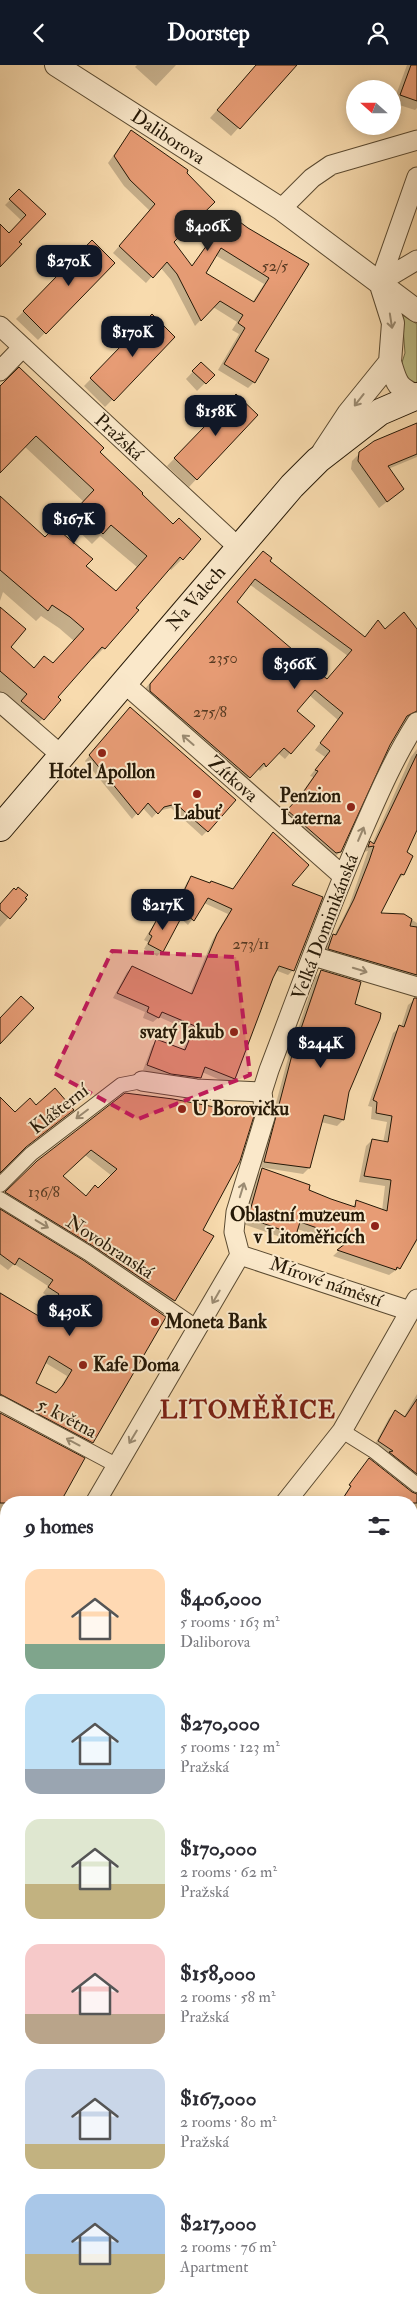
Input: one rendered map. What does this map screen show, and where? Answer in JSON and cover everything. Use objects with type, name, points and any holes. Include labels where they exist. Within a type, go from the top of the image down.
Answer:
[{"type":"main road","name":"Na Valech","points":[[0,828],[292,486],[318,460],[380,412],[417,396]]},
{"type":"street","name":"Daliborova","points":[[56,65],[281,209],[417,311]]},
{"type":"street","points":[[281,209],[312,178],[331,165],[417,140]]},
{"type":"street","points":[[417,177],[380,283],[393,323],[390,362],[398,385],[406,392],[417,396]]},
{"type":"street","points":[[380,283],[417,261]]},
{"type":"street","name":"Pražská","points":[[0,326],[239,548]]},
{"type":"street","points":[[0,371],[23,347]]},
{"type":"street","points":[[318,460],[348,414],[390,362]]},
{"type":"street","name":"Zítkova","points":[[124,683],[343,876]]},
{"type":"street","points":[[0,702],[61,755]]},
{"type":"street","name":"Velká Dominikánská","points":[[240,1255],[234,1232],[236,1212],[265,1117],[262,1092],[343,876],[383,783],[400,749],[417,722]]},
{"type":"street","points":[[313,956],[417,987]]},
{"type":"street","points":[[142,1081],[196,1089],[262,1092]]},
{"type":"street","name":"Klášterní","points":[[0,1185],[31,1154],[121,1085],[142,1081]]},
{"type":"street","name":"Novobranská","points":[[0,1199],[88,1253],[198,1328]]},
{"type":"street","points":[[99,1496],[240,1255]]},
{"type":"street","name":"Mírové náměstí","points":[[240,1255],[413,1305],[342,1431],[291,1496]]},
{"type":"street","name":"5. května","points":[[0,1403],[116,1465]]},
{"type":"street","points":[[342,1431],[374,1451],[417,1485]]},
{"type":"highlighted area","points":[[112,951],[236,957],[250,1075],[138,1119],[54,1073]]},
{"type":"green space","points":[[402,315],[417,324],[417,382],[414,384],[399,372],[405,353]]},
{"type":"building","points":[[256,65],[297,65],[240,129],[217,110]]},
{"type":"building","points":[[411,65],[417,65],[417,101],[401,95]]},
{"type":"building","points":[[131,130],[188,170],[187,173],[215,202],[174,242],[192,266],[229,214],[248,228],[309,264],[255,351],[269,359],[255,383],[224,364],[245,328],[238,323],[243,315],[220,301],[201,321],[177,274],[167,262],[153,278],[119,246],[155,204],[130,180],[114,156]],"holes":[[[221,248],[269,278],[254,302],[206,273]]]},
{"type":"building","points":[[19,189],[46,214],[19,242],[22,244],[0,267],[0,224],[9,233],[26,215],[9,199]]},
{"type":"building","points":[[92,240],[115,263],[46,334],[23,311]]},
{"type":"building","points":[[152,314],[175,337],[114,401],[90,378]]},
{"type":"building","points":[[201,362],[215,375],[206,384],[192,371]]},
{"type":"building","points":[[19,367],[104,448],[100,452],[173,524],[179,518],[201,539],[183,560],[180,557],[136,608],[139,610],[105,649],[102,647],[58,697],[61,700],[44,720],[21,701],[27,694],[0,671],[0,607],[26,629],[11,647],[34,668],[44,656],[53,663],[84,629],[52,605],[48,611],[0,570],[0,496],[45,537],[55,527],[93,559],[86,566],[116,591],[147,556],[111,525],[103,534],[77,508],[94,490],[36,436],[0,473],[0,386]]},
{"type":"building","points":[[236,394],[258,415],[197,480],[174,458]]},
{"type":"building","points":[[417,423],[417,454],[388,466],[404,489],[387,502],[358,461],[359,452],[374,441]]},
{"type":"building","points":[[263,551],[272,558],[270,561],[365,637],[378,620],[385,629],[404,612],[417,629],[417,711],[407,716],[390,745],[341,852],[336,853],[287,810],[302,794],[318,771],[315,770],[330,751],[320,743],[343,713],[315,690],[297,711],[315,726],[291,754],[284,748],[266,767],[264,763],[250,778],[150,691],[150,684]],"holes":[[[255,579],[352,650],[327,679],[237,602]]]},
{"type":"building","points":[[130,707],[236,800],[208,832],[176,804],[164,807],[158,814],[148,803],[138,815],[89,755]]},
{"type":"building","points":[[417,754],[417,830],[407,852],[413,856],[404,875],[401,874],[381,913],[404,914],[412,919],[410,926],[417,927],[417,975],[328,949],[333,934],[336,935],[354,899],[369,861],[374,846],[368,847],[370,841],[374,844]]},
{"type":"building","points":[[273,832],[309,865],[292,885],[323,897],[294,971],[279,966],[235,1079],[205,1067],[201,1078],[171,1074],[147,1065],[156,1039],[185,1050],[195,1026],[162,1012],[159,1018],[147,1012],[149,1007],[117,993],[132,966],[192,994],[217,934],[232,909],[208,898],[194,921],[177,906],[191,876],[233,889]]},
{"type":"building","points":[[18,887],[28,895],[25,898],[27,899],[10,919],[0,910],[0,904],[14,888],[16,890]]},
{"type":"building","points":[[162,910],[180,920],[163,952],[148,944],[152,936],[149,934]]},
{"type":"building","points":[[321,970],[361,982],[355,1004],[381,1013],[380,1019],[349,1092],[344,1120],[324,1115],[310,1168],[264,1162],[292,1055]]},
{"type":"building","points":[[21,996],[34,1008],[0,1044],[0,1018]]},
{"type":"building","points":[[414,998],[417,998],[417,1239],[400,1269],[397,1267],[396,1270],[337,1250],[350,1240],[300,1222],[296,1235],[248,1218],[262,1168],[310,1185],[309,1190],[331,1199],[355,1207],[356,1200],[387,1211],[391,1180],[364,1176],[372,1139],[388,1142],[392,1116],[376,1113],[377,1102],[373,1100],[399,1025],[404,1027]]},
{"type":"building","points":[[55,1088],[74,1110],[26,1147],[0,1173],[0,1097],[15,1112],[30,1098],[36,1105]]},
{"type":"building","points":[[125,1093],[173,1099],[246,1113],[247,1109],[253,1111],[254,1116],[240,1161],[203,1230],[214,1236],[175,1301],[93,1246],[5,1192],[37,1161]],"holes":[[[91,1150],[117,1169],[98,1188],[95,1185],[86,1196],[63,1176]]]},
{"type":"building","points":[[0,1209],[83,1260],[166,1317],[93,1443],[0,1394],[0,1293],[42,1318],[59,1294],[48,1287],[53,1280],[19,1258],[15,1265],[0,1254]],"holes":[[[49,1356],[72,1370],[56,1393],[36,1383]]]},
{"type":"building","points":[[417,1399],[417,1474],[389,1452],[393,1451],[378,1441],[395,1410],[405,1417]]},
{"type":"building","points":[[0,1413],[85,1458],[64,1496],[0,1496]]},
{"type":"building","points":[[369,1458],[417,1494],[417,1496],[345,1496],[351,1486],[349,1485]]},
{"type":"place","name":"Hotel Apollon","points":[[102,753]]},
{"type":"place","name":"Labuť","points":[[197,794]]},
{"type":"place","name":"Penzion Laterna","points":[[351,807]]},
{"type":"place","name":"svatý Jakub","points":[[234,1032]]},
{"type":"place","name":"U Borovičku","points":[[182,1109]]},
{"type":"place","name":"Oblastní muzeum v Litoměřicích","points":[[375,1226]]},
{"type":"place","name":"Moneta Bank","points":[[155,1322]]},
{"type":"place","name":"Kafe Doma","points":[[83,1365]]},
{"type":"district","name":"LITOMĚŘICE","points":[[248,1410]]}]
